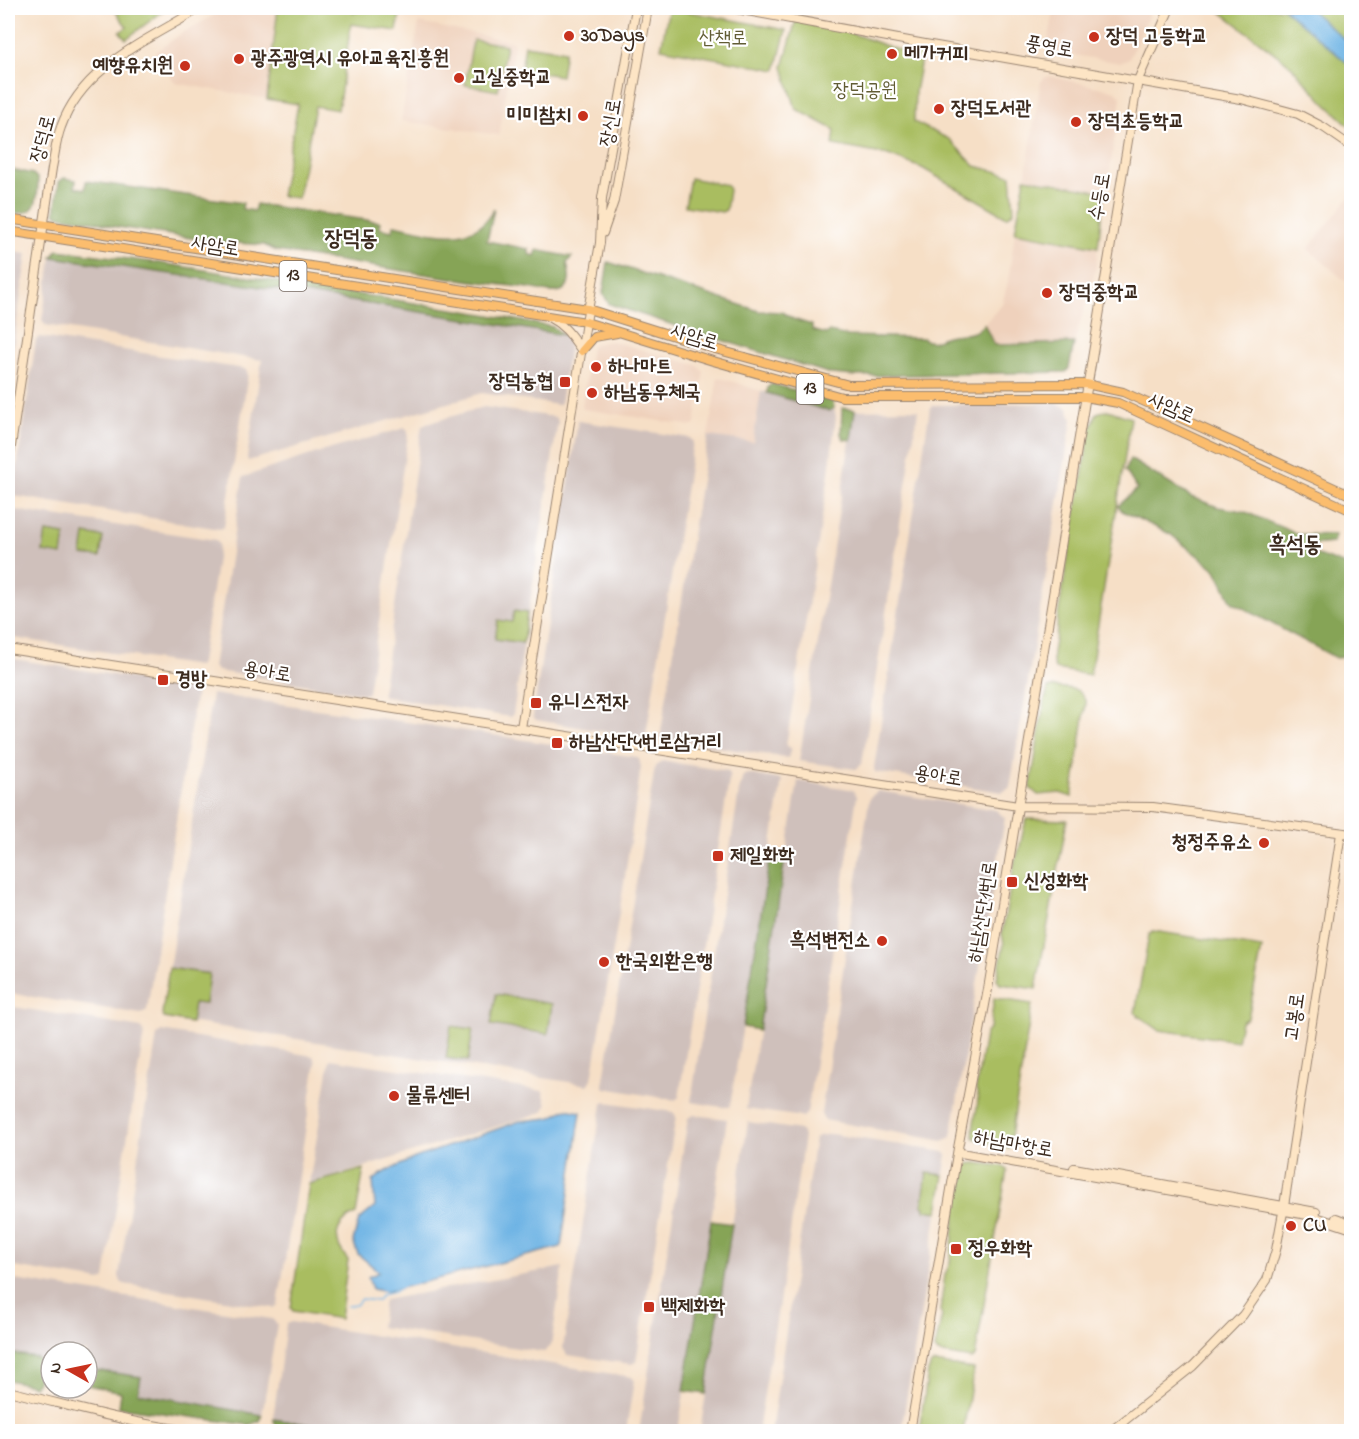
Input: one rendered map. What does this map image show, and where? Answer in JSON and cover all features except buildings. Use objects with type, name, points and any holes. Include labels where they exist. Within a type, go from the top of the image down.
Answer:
[{"type":"main road","name":"사암로","points":[[8,219],[588,309],[715,349],[849,386],[1086,384],[1123,392],[1352,496]]},
{"type":"main road","name":"사암로","points":[[8,231],[586,322],[842,397],[1085,398],[1118,403],[1352,512]]},
{"type":"main road","points":[[582,351],[594,337],[622,333]]},
{"type":"street","name":"장덕로","points":[[8,467],[44,225],[58,139],[64,118],[78,95],[92,79],[119,56],[201,8]]},
{"type":"street","name":"장신로","points":[[586,322],[600,243],[602,198],[636,8]]},
{"type":"street","name":"장신로","points":[[600,243],[614,201],[648,8]]},
{"type":"street","name":"풍영로","points":[[732,8],[1241,99],[1286,110],[1323,127],[1352,147]]},
{"type":"street","name":"수등로","points":[[1085,398],[1138,80],[1170,8]]},
{"type":"street","points":[[544,315],[562,324],[582,351]]},
{"type":"street","points":[[521,728],[586,322]]},
{"type":"street","name":"하남산단1번로","points":[[910,1431],[958,1148],[988,989],[1085,398]]},
{"type":"street","name":"용아로","points":[[8,649],[1018,806],[1153,807],[1352,834]]},
{"type":"street","name":"고봉로","points":[[1110,1431],[1193,1366],[1243,1315],[1267,1280],[1276,1250],[1283,1209],[1341,833]]},
{"type":"street","name":"하남마항로","points":[[958,1148],[961,1153],[1160,1185],[1283,1209],[1321,1218],[1352,1230]]},
{"type":"street","name":"하남마항로","points":[[1283,1209],[1323,1214],[1352,1224]]},
{"type":"street","points":[[8,1391],[172,1429],[202,1431]]},
{"type":"shaded area","name":"광주광역시 유아교육진흥원","points":[[227,8],[256,8],[278,12],[267,99],[175,83],[155,52],[184,32]]},
{"type":"shaded area","name":"장덕 고등학교","points":[[1055,8],[1152,8],[1129,59],[1120,63],[1046,50]]},
{"type":"shaded area","name":"고실중학교","points":[[419,23],[511,41],[514,44],[499,135],[401,121]]},
{"type":"shaded area","name":"장덕초등학교","points":[[1049,76],[1116,91],[1121,97],[1107,188],[1104,192],[1025,178],[1041,82]]},
{"type":"shaded area","points":[[1351,195],[1352,286],[1308,249]]},
{"type":"shaded area","name":"장덕중학교","points":[[1015,232],[1098,247],[1095,270],[1074,343],[993,345],[984,324],[1002,304],[1008,282]]},
{"type":"shaded area","points":[[8,251],[27,254],[8,382]]},
{"type":"shaded area","points":[[52,257],[288,291],[564,335],[569,346],[560,404],[482,393],[248,461],[262,360],[45,325],[42,320]]},
{"type":"shaded area","points":[[40,337],[245,369],[248,374],[224,527],[220,529],[14,496],[36,340]]},
{"type":"shaded area","points":[[611,341],[696,365],[704,371],[693,426],[583,409],[591,347]]},
{"type":"shaded area","points":[[718,377],[761,391],[753,443],[708,436]]},
{"type":"shaded area","points":[[761,391],[828,411],[834,408],[836,417],[786,746],[791,748],[788,758],[660,738],[708,436],[753,442]]},
{"type":"shaded area","points":[[1056,403],[1068,408],[1072,420],[1010,788],[1002,792],[875,772],[930,408],[936,405]]},
{"type":"shaded area","points":[[484,407],[555,417],[558,421],[513,714],[510,717],[384,696],[382,693],[422,425]]},
{"type":"shaded area","points":[[855,410],[918,410],[862,764],[856,769],[799,761]]},
{"type":"shaded area","points":[[578,421],[690,438],[693,442],[646,735],[643,738],[536,720],[533,716]]},
{"type":"shaded area","points":[[405,428],[408,435],[368,692],[366,694],[217,671],[213,667],[243,477]]},
{"type":"shaded area","points":[[14,510],[216,540],[219,545],[201,663],[198,666],[8,637],[8,525],[9,513]]},
{"type":"shaded area","points":[[8,658],[194,688],[196,691],[147,1010],[141,1014],[8,993]]},
{"type":"shaded area","points":[[212,694],[441,727],[639,759],[641,767],[624,883],[592,1079],[588,1085],[164,1018],[162,1014]]},
{"type":"shaded area","points":[[662,761],[728,771],[730,774],[679,1097],[675,1100],[605,1088],[603,1085],[655,767]]},
{"type":"shaded area","points":[[747,774],[782,780],[730,1107],[722,1107],[691,1102],[739,791],[743,776]]},
{"type":"shaded area","points":[[798,781],[853,790],[857,796],[807,1113],[803,1117],[746,1109]]},
{"type":"shaded area","points":[[878,791],[996,810],[1005,818],[951,1137],[944,1141],[824,1120],[821,1114],[869,801],[870,797]]},
{"type":"shaded area","points":[[8,1006],[141,1028],[144,1033],[105,1278],[101,1281],[8,1266]]},
{"type":"shaded area","points":[[161,1031],[313,1056],[316,1062],[278,1305],[274,1308],[121,1282],[119,1276],[157,1035]]},
{"type":"shaded area","points":[[330,1059],[543,1091],[547,1105],[543,1112],[309,1184]]},
{"type":"shaded area","points":[[606,1102],[673,1112],[676,1116],[636,1362],[631,1364],[567,1355],[563,1348],[602,1104]]},
{"type":"shaded area","points":[[694,1115],[727,1119],[678,1431],[639,1432],[688,1118]]},
{"type":"shaded area","points":[[748,1122],[800,1130],[804,1136],[787,1254],[758,1431],[700,1432]]},
{"type":"shaded area","points":[[831,1134],[944,1152],[947,1155],[901,1431],[771,1432],[815,1138]]},
{"type":"shaded area","points":[[563,1267],[551,1346],[544,1352],[380,1327],[384,1300]]},
{"type":"shaded area","points":[[8,1279],[272,1319],[277,1324],[262,1415],[138,1393],[141,1377],[99,1371],[99,1340],[39,1340],[39,1359],[8,1353]]},
{"type":"shaded area","points":[[291,1322],[632,1377],[634,1380],[626,1431],[352,1432],[273,1419],[286,1324]]},
{"type":"green space","points":[[113,8],[175,8],[166,9],[126,39],[120,32],[127,27]]},
{"type":"green space","points":[[278,8],[326,10],[353,8],[353,13],[365,8],[401,8],[397,31],[351,24],[338,110],[315,106],[298,198],[281,196],[298,104],[267,99]]},
{"type":"green space","name":"산책로","points":[[669,8],[786,30],[776,70],[661,48]]},
{"type":"green space","points":[[1216,8],[1351,8],[1351,127],[1290,65]]},
{"type":"green space","name":"장덕공원","points":[[796,20],[848,32],[895,49],[922,54],[915,92],[914,122],[949,139],[975,166],[1011,175],[1014,211],[1007,217],[922,168],[888,155],[833,145],[835,130],[796,109],[783,67]]},
{"type":"green space","points":[[473,40],[506,45],[498,91],[465,85]]},
{"type":"green space","points":[[525,45],[565,51],[561,76],[521,70]]},
{"type":"green space","points":[[8,169],[33,174],[38,179],[36,202],[30,211],[8,212]]},
{"type":"green space","points":[[64,178],[76,180],[75,187],[85,189],[86,181],[243,203],[242,209],[254,211],[256,204],[380,222],[379,228],[392,231],[394,225],[435,233],[462,233],[474,229],[485,221],[494,209],[487,241],[529,249],[529,254],[535,256],[537,250],[572,257],[567,263],[569,283],[561,291],[549,292],[276,251],[264,245],[210,241],[60,216],[55,213],[59,182]]},
{"type":"green space","points":[[690,178],[727,185],[729,190],[726,210],[722,212],[685,206]]},
{"type":"green space","points":[[1025,178],[1104,192],[1098,247],[1015,232]]},
{"type":"green space","points":[[58,250],[160,263],[484,314],[553,327],[564,335],[288,291],[52,257]]},
{"type":"green space","points":[[608,262],[759,311],[782,312],[793,319],[812,325],[812,330],[826,334],[829,332],[848,336],[923,338],[931,342],[950,335],[975,332],[984,324],[994,345],[1074,343],[1069,368],[1066,372],[855,376],[831,374],[609,304],[603,293]]},
{"type":"green space","points":[[772,384],[833,401],[834,408],[829,411],[767,393],[768,387]]},
{"type":"green space","points":[[842,408],[855,410],[851,440],[844,439],[841,434]]},
{"type":"green space","points":[[1108,410],[1131,418],[1090,675],[1055,669],[1053,651],[1090,430],[1097,413]]},
{"type":"green space","points":[[1130,459],[1191,497],[1218,507],[1243,511],[1297,534],[1335,535],[1333,543],[1311,545],[1312,553],[1351,567],[1351,656],[1336,658],[1232,602],[1216,570],[1170,534],[1122,511],[1118,506],[1137,489],[1125,470]]},
{"type":"green space","points":[[46,532],[65,535],[62,555],[43,552]]},
{"type":"green space","points":[[85,534],[103,537],[100,557],[82,555]]},
{"type":"green space","points":[[514,611],[527,613],[523,643],[495,639],[498,620],[512,622]]},
{"type":"green space","points":[[1048,688],[1077,691],[1084,697],[1086,703],[1072,797],[1060,793],[1038,795],[1030,788],[1045,700]]},
{"type":"green space","points":[[1027,819],[1067,820],[1036,989],[1000,984],[997,979],[1015,860]]},
{"type":"green space","points":[[770,856],[785,858],[759,1030],[743,1027]]},
{"type":"green space","points":[[1153,931],[1262,948],[1248,1018],[1241,1022],[1237,1041],[1159,1030],[1135,1013],[1149,935]]},
{"type":"green space","points":[[169,968],[209,974],[205,1004],[194,1003],[191,1023],[164,1018],[162,1014]]},
{"type":"green space","points":[[496,994],[552,1004],[548,1034],[491,1025]]},
{"type":"green space","points":[[994,998],[1032,1004],[1009,1149],[974,1138],[973,1132],[978,1102],[976,1089],[985,1034],[990,1028]]},
{"type":"green space","points":[[451,1026],[473,1029],[468,1061],[446,1058]]},
{"type":"green space","points":[[966,1164],[1003,1166],[1007,1170],[975,1357],[971,1359],[938,1353],[935,1349],[942,1315],[940,1311],[945,1275],[950,1263],[957,1201],[962,1190]]},
{"type":"green space","points":[[364,1169],[356,1214],[343,1223],[337,1234],[340,1247],[348,1260],[340,1319],[293,1311],[291,1308],[309,1184]]},
{"type":"green space","points":[[927,1173],[944,1175],[938,1212],[925,1210],[922,1206]]},
{"type":"green space","points":[[711,1221],[732,1224],[706,1394],[684,1391]]},
{"type":"green space","points":[[8,1353],[39,1359],[39,1376],[35,1386],[8,1380]]},
{"type":"green space","points":[[931,1364],[974,1369],[963,1431],[919,1431],[928,1372]]},
{"type":"green space","points":[[99,1371],[141,1377],[138,1393],[262,1415],[260,1421],[249,1425],[119,1407],[121,1392],[99,1387]]},
{"type":"green space","points":[[273,1419],[352,1431],[317,1433],[290,1431],[279,1428]]},
{"type":"water","points":[[1283,8],[1308,8],[1351,45],[1351,66]]},
{"type":"water","points":[[566,1109],[581,1112],[561,1247],[386,1292],[372,1289],[368,1277],[379,1272],[358,1254],[353,1241],[359,1220],[375,1207],[373,1181],[383,1173],[415,1158],[520,1121],[550,1118]]},
{"type":"waterway","points":[[347,1306],[356,1305],[361,1299],[377,1301],[381,1295],[394,1292],[401,1287]]},
{"type":"place","name":"30Days","points":[[569,36]]},
{"type":"place","name":"장덕 고등학교","points":[[1094,37]]},
{"type":"place","name":"메가커피","points":[[892,54]]},
{"type":"place","name":"광주광역시 유아교육진흥원","points":[[239,59]]},
{"type":"place","name":"예향유치원","points":[[185,66]]},
{"type":"place","name":"고실중학교","points":[[459,78]]},
{"type":"place","name":"장덕도서관","points":[[939,109]]},
{"type":"place","name":"미미참치","points":[[583,116]]},
{"type":"place","name":"장덕초등학교","points":[[1076,122]]},
{"type":"place","name":"장덕중학교","points":[[1047,293]]},
{"type":"place","name":"하나마트","points":[[596,367]]},
{"type":"place","name":"장덕농협","points":[[565,382]]},
{"type":"place","name":"하남동우체국","points":[[592,393]]},
{"type":"place","name":"경방","points":[[163,680]]},
{"type":"place","name":"유니스전자","points":[[536,703]]},
{"type":"place","name":"하남산단4번로삼거리","points":[[557,743]]},
{"type":"place","name":"청정주유소","points":[[1264,843]]},
{"type":"place","name":"제일화학","points":[[718,856]]},
{"type":"place","name":"신성화학","points":[[1012,882]]},
{"type":"place","name":"흑석변전소","points":[[882,941]]},
{"type":"place","name":"한국외환은행","points":[[604,962]]},
{"type":"place","name":"물류센터","points":[[394,1096]]},
{"type":"place","name":"CU","points":[[1291,1226]]},
{"type":"place","name":"정우화학","points":[[956,1249]]},
{"type":"place","name":"백제화학","points":[[649,1307]]},
{"type":"district","name":"장덕동","points":[[351,240]]},
{"type":"district","name":"흑석동","points":[[1295,546]]}]
